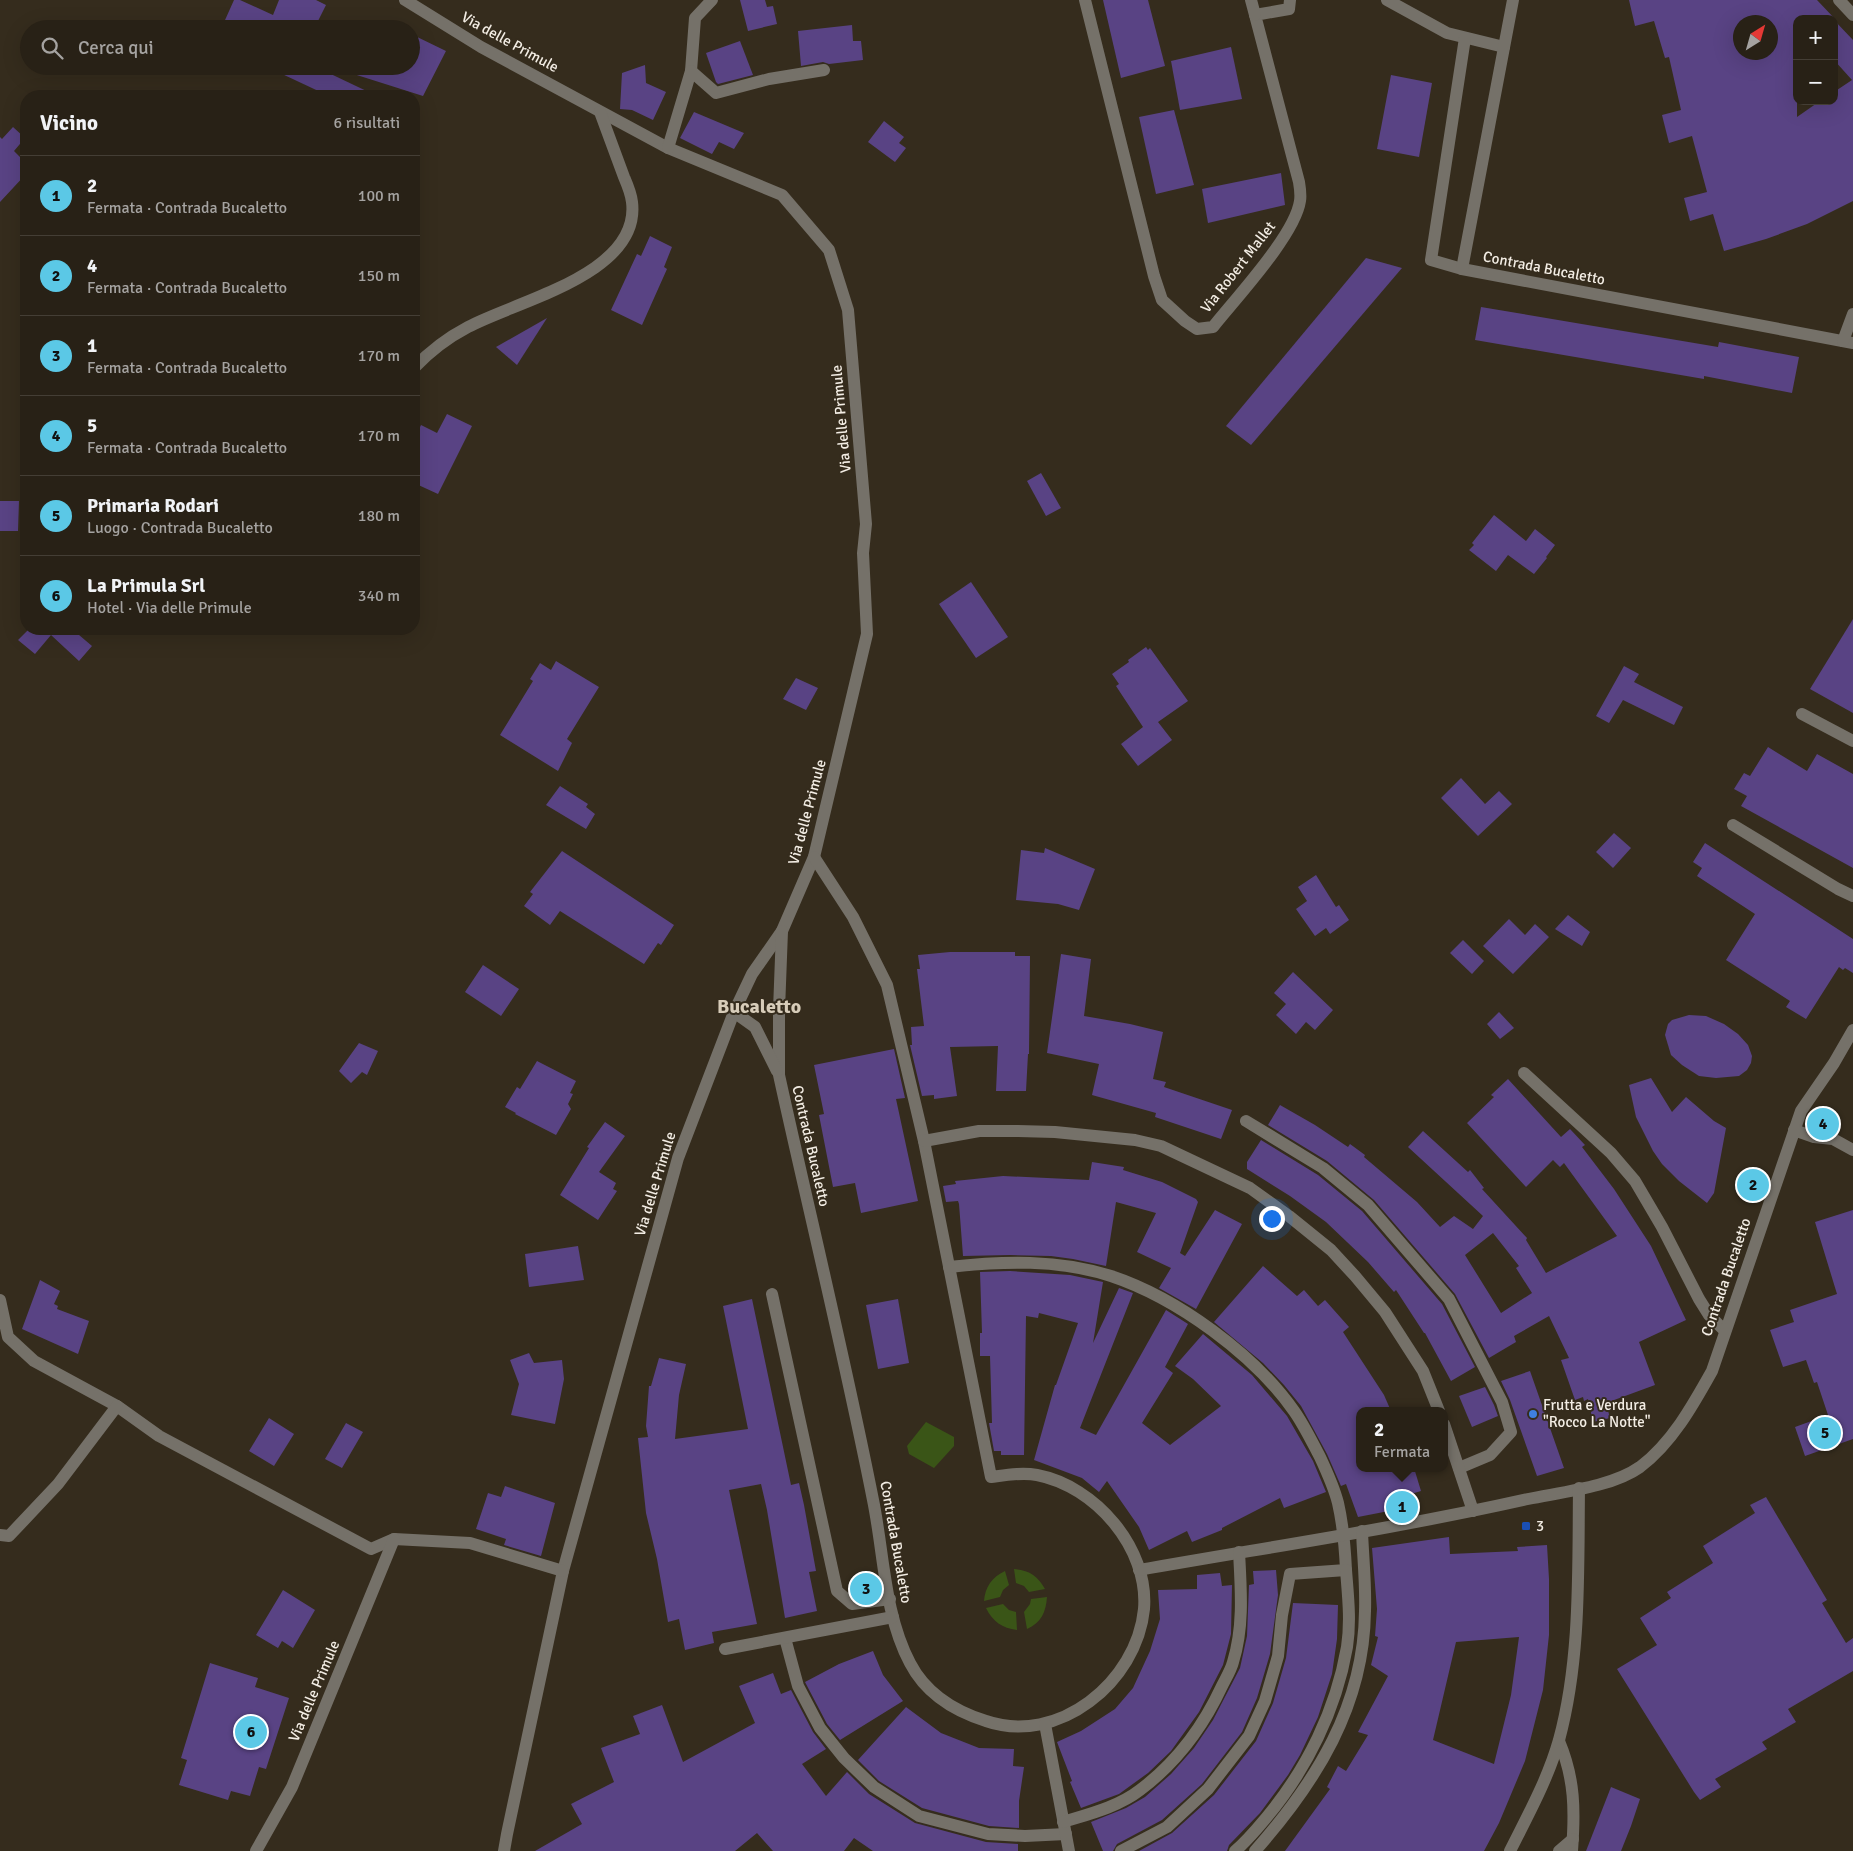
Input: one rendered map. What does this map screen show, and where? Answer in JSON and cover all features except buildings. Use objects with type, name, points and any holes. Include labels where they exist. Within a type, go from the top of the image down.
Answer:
[{"type":"street","name":"Via delle Primule","points":[[404,0],[481,47],[562,89],[600,112],[668,148],[782,195],[829,250],[848,310],[866,524],[863,554],[868,634],[814,857],[782,931],[752,974],[734,1012],[678,1158],[563,1571],[504,1851]]},
{"type":"street","points":[[668,148],[691,72],[695,18],[712,0]]},
{"type":"street","name":"Via Robert Mallet","points":[[1085,0],[1154,276],[1162,300],[1184,321],[1197,329],[1213,327],[1272,255],[1295,219],[1300,200],[1299,182],[1251,0]]},
{"type":"street","points":[[1255,15],[1289,9],[1290,0]]},
{"type":"street","points":[[1387,0],[1447,33],[1504,47]]},
{"type":"street","name":"Contrada Bucaletto","points":[[1513,0],[1462,270],[1848,342],[1853,314]]},
{"type":"street","points":[[1839,0],[1853,15]]},
{"type":"street","points":[[1462,270],[1431,260],[1465,38]]},
{"type":"street","points":[[691,72],[716,93],[769,79],[824,70]]},
{"type":"street","points":[[420,362],[432,350],[469,326],[539,298],[595,267],[618,249],[632,223],[632,200],[600,112]]},
{"type":"street","points":[[1802,714],[1853,741]]},
{"type":"street","points":[[1733,826],[1838,889],[1853,896]]},
{"type":"street","name":"Contrada Bucaletto","points":[[779,1075],[874,1501],[893,1617],[899,1642],[911,1666],[935,1695],[951,1707],[991,1723],[1022,1726],[1045,1724],[1064,1718],[1079,1710],[1096,1697],[1122,1668],[1139,1632],[1144,1608],[1143,1588],[1139,1570],[1124,1535],[1109,1517],[1087,1497],[1058,1481],[1036,1475],[1019,1473],[991,1477],[924,1140],[887,985],[853,917],[814,857]]},
{"type":"street","points":[[779,1075],[782,931]]},
{"type":"street","points":[[734,1012],[755,1027],[779,1075]]},
{"type":"street","name":"Contrada Bucaletto","points":[[1139,1570],[1473,1511],[1610,1482],[1639,1467],[1664,1443],[1696,1400],[1712,1371],[1724,1330],[1801,1111],[1834,1063],[1853,1030]]},
{"type":"street","points":[[1524,1073],[1611,1153],[1635,1181],[1709,1315],[1724,1330]]},
{"type":"street","points":[[1246,1121],[1322,1168],[1368,1205],[1449,1298],[1502,1402],[1511,1432],[1490,1455],[1459,1468]]},
{"type":"street","points":[[1794,1130],[1814,1138],[1833,1139],[1853,1150]]},
{"type":"street","points":[[924,1140],[979,1131],[999,1131],[1055,1132],[1135,1140],[1161,1146],[1250,1188],[1290,1216],[1331,1250],[1355,1276],[1385,1312],[1423,1371],[1437,1407]]},
{"type":"street","points":[[949,1267],[990,1262],[1077,1268],[1110,1276],[1144,1290],[1184,1312],[1221,1338],[1254,1365],[1294,1411],[1327,1473],[1338,1501],[1344,1534],[1350,1612],[1347,1645],[1339,1687],[1322,1730],[1287,1792],[1246,1842],[1235,1851]]},
{"type":"street","points":[[772,1294],[836,1591],[852,1604],[890,1599]]},
{"type":"street","points":[[0,1300],[8,1337],[34,1360],[117,1406],[159,1436],[371,1550],[394,1539],[470,1543],[563,1571]]},
{"type":"street","points":[[0,1535],[9,1536],[58,1484],[117,1406]]},
{"type":"street","points":[[1448,1436],[1473,1511]]},
{"type":"street","points":[[1510,1851],[1544,1782],[1559,1741],[1568,1699],[1573,1662],[1578,1579],[1579,1488]]},
{"type":"street","points":[[1255,1851],[1298,1800],[1336,1737],[1354,1691],[1366,1612],[1362,1531]]},
{"type":"street","name":"Via delle Primule","points":[[256,1851],[292,1787],[394,1539]]},
{"type":"street","points":[[785,1638],[798,1686],[820,1728],[844,1758],[874,1787],[919,1816],[988,1834],[1025,1836],[1064,1828],[1140,1791],[1192,1739],[1212,1706],[1233,1663],[1240,1626],[1241,1590],[1238,1552]]},
{"type":"street","points":[[1121,1851],[1167,1827],[1208,1789],[1249,1736],[1266,1701],[1278,1656],[1282,1615],[1290,1574],[1346,1570]]},
{"type":"street","points":[[725,1649],[893,1617]]},
{"type":"street","points":[[1045,1724],[1069,1851]]},
{"type":"street","points":[[1559,1741],[1568,1761],[1575,1818],[1572,1845],[1559,1851]]},
{"type":"green space","points":[[926,1422],[954,1437],[954,1446],[934,1468],[909,1454],[907,1446]]},
{"type":"green space","points":[[1014,1569],[1032,1574],[1045,1589],[1029,1592],[1024,1586],[1016,1583]]},
{"type":"green space","points":[[1005,1571],[1009,1585],[1003,1590],[1000,1597],[984,1601],[990,1583],[996,1576]]},
{"type":"green space","points":[[1047,1597],[1042,1616],[1036,1624],[1027,1629],[1024,1612],[1031,1599]]},
{"type":"green space","points":[[1003,1604],[1009,1610],[1016,1612],[1017,1630],[999,1624],[986,1608]]},
{"type":"place","name":"5","points":[[1823,1124]]},
{"type":"place","name":"4","points":[[1753,1185]]},
{"type":"place","name":"Frutta e Verdura \"Rocco La Notte\"","points":[[1533,1414]]},
{"type":"place","name":"Primaria Rodari","points":[[1825,1433]]},
{"type":"place","name":"2","points":[[1402,1507]]},
{"type":"place","name":"3","points":[[1526,1526]]},
{"type":"place","name":"1","points":[[866,1589]]},
{"type":"place","name":"La Primula Srl","points":[[251,1732]]},
{"type":"district","name":"Bucaletto","points":[[759,1006]]}]
